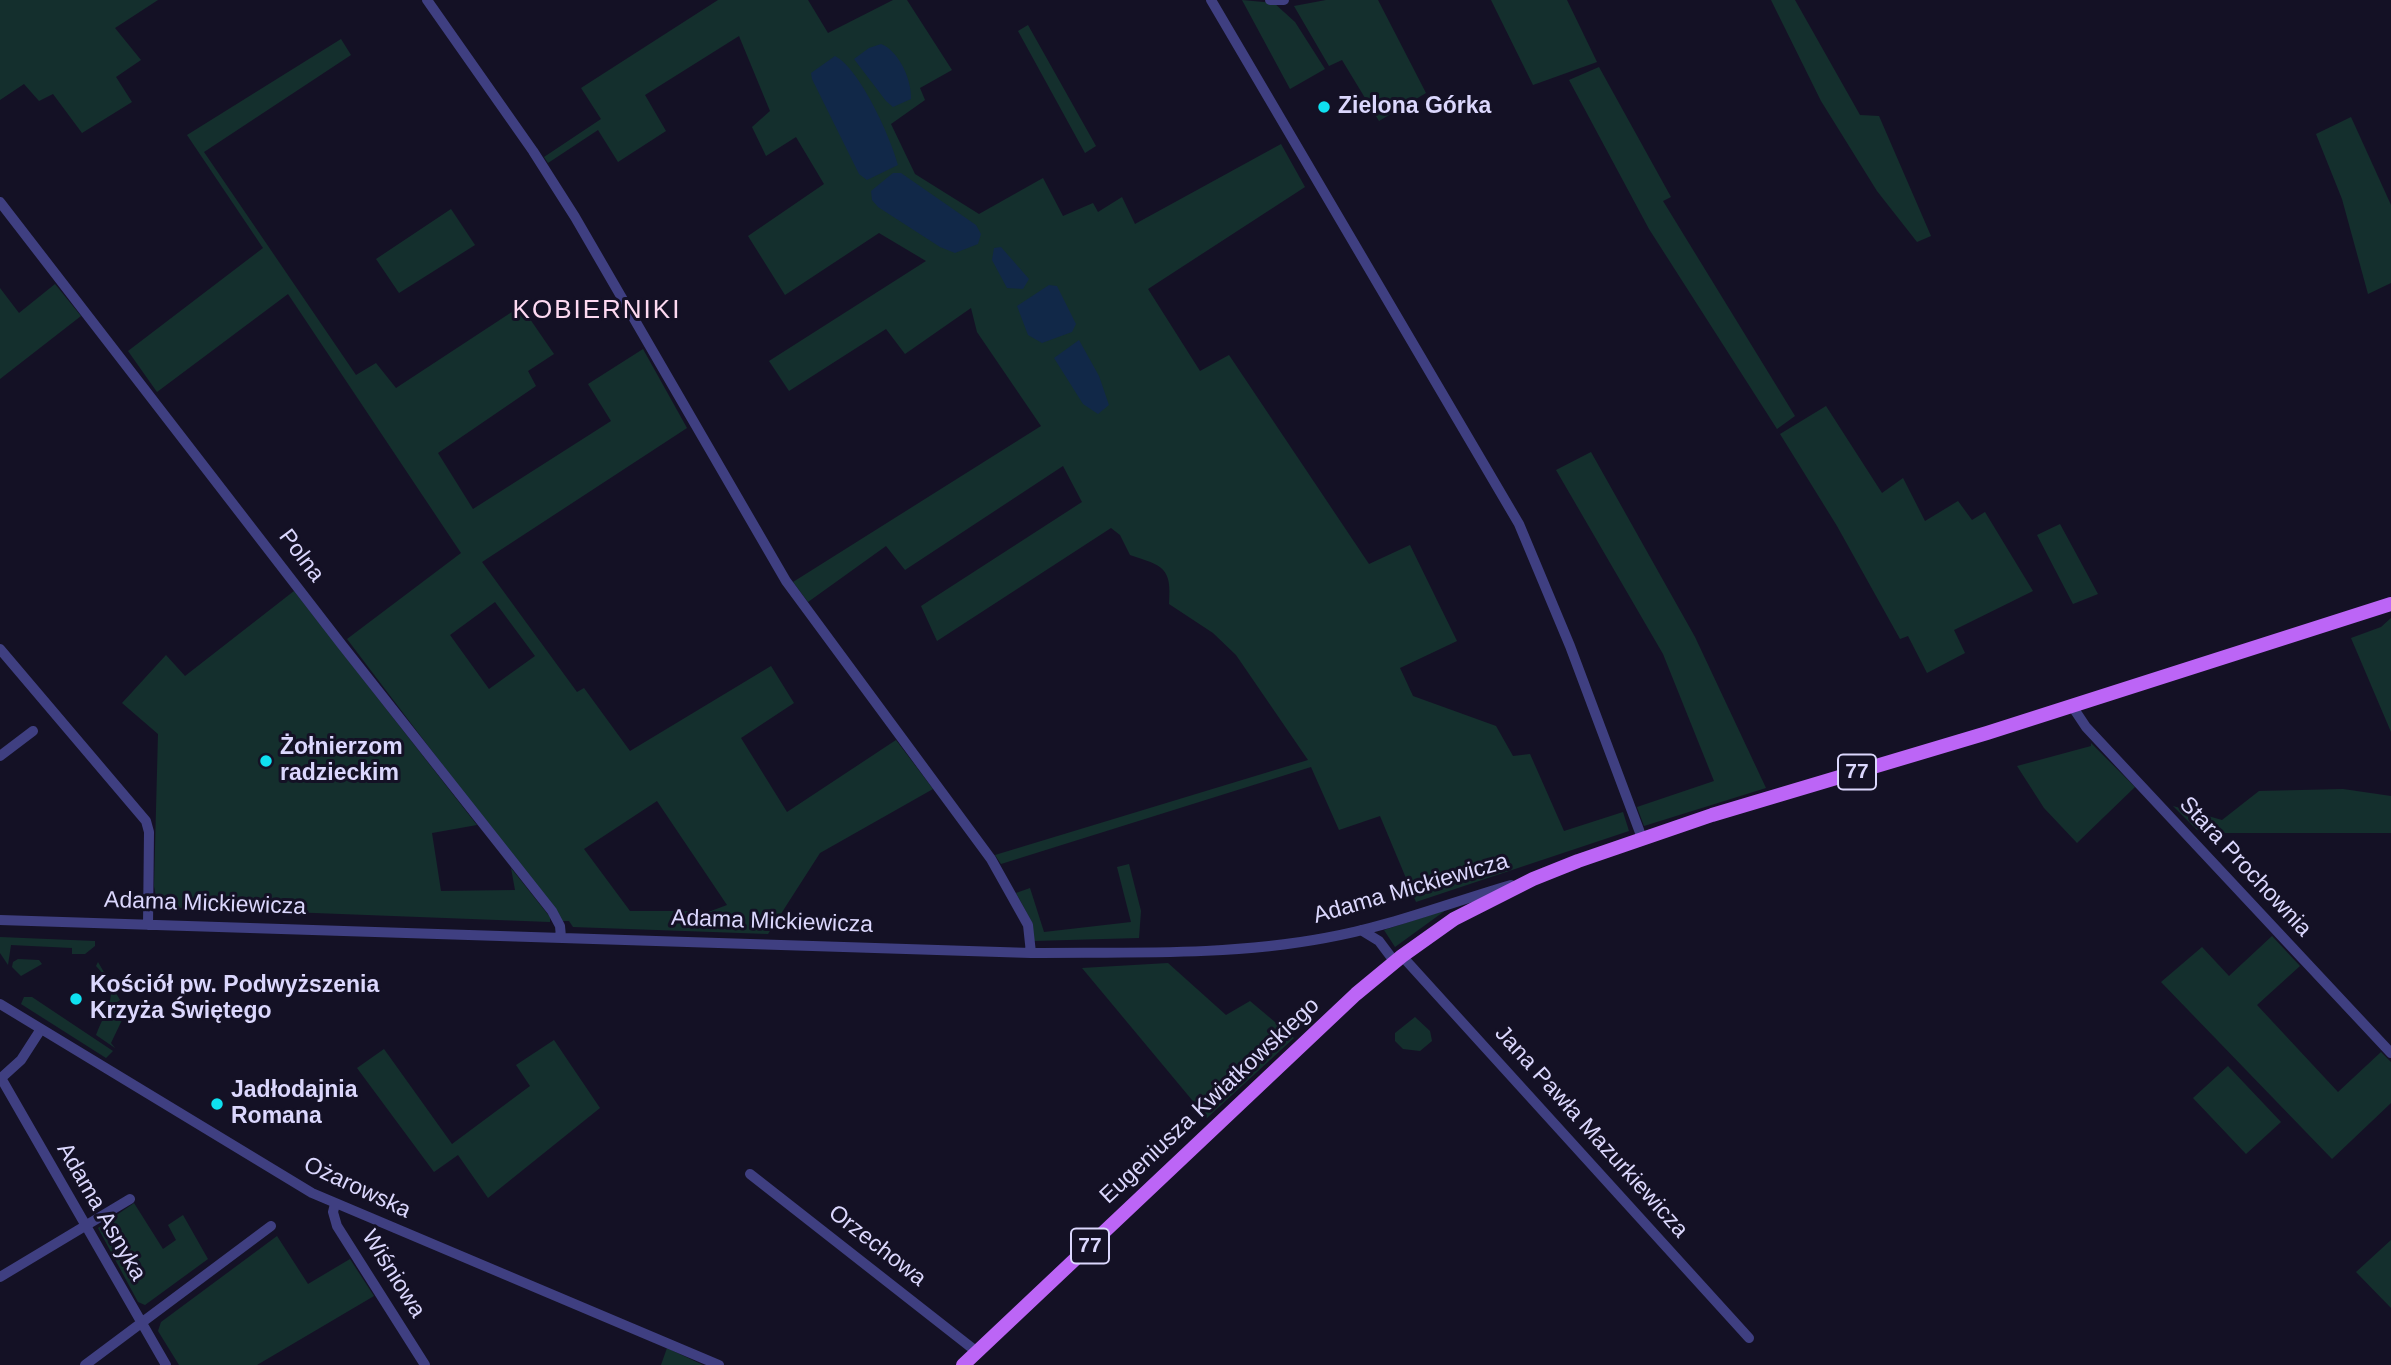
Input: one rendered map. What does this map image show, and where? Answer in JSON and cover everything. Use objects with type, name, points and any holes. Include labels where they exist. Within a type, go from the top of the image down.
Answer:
[{"type":"main road","name":"77","points":[[2072,706],[2391,604]]},
{"type":"main road","name":"Adama Mickiewicza","points":[[1398,959],[1454,919],[1533,879],[1642,838],[2072,706]]},
{"type":"main road","name":"Eugeniusza Kwiatkowskiego","points":[[963,1365],[1329,1019],[1398,959]]},
{"type":"street","points":[[427,0],[533,150],[575,217],[786,581],[998,870],[1028,925],[1031,953]]},
{"type":"street","points":[[1211,0],[1519,524],[1570,646],[1642,838]]},
{"type":"street","points":[[1270,0],[1284,0]]},
{"type":"street","name":"Polna","points":[[0,202],[342,645],[552,911],[562,937]]},
{"type":"street","points":[[0,649],[146,821],[149,841],[148,925]]},
{"type":"street","name":"Stara Prochownia","points":[[2072,706],[2086,727],[2391,1053]]},
{"type":"street","points":[[0,756],[33,731]]},
{"type":"street","name":"Adama Mickiewicza","points":[[0,920],[1031,953],[1242,948],[1311,941],[1361,930],[1533,879]]},
{"type":"street","points":[[1361,930],[1379,941],[1398,959]]},
{"type":"street","name":"Jana Pawła Mazurkiewicza","points":[[1398,959],[1749,1338]]},
{"type":"street","name":"Ożarowska","points":[[0,1004],[184,1118],[335,1204],[690,1350],[719,1365]]},
{"type":"street","points":[[1,1078],[21,1060],[41,1029]]},
{"type":"street","name":"Adama Asnyka","points":[[1,1078],[166,1365]]},
{"type":"street","name":"Orzechowa","points":[[750,1174],[977,1352]]},
{"type":"street","points":[[0,1278],[130,1199]]},
{"type":"street","name":"Wiśniowa","points":[[335,1204],[332,1212],[337,1226],[425,1365]]},
{"type":"street","points":[[85,1365],[271,1226]]},
{"type":"green space","points":[[0,0],[158,0],[115,28],[141,60],[116,77],[132,102],[82,133],[53,94],[39,101],[24,84],[0,100]]},
{"type":"green space","points":[[718,0],[808,0],[828,33],[893,0],[907,0],[952,70],[920,88],[925,100],[891,124],[915,174],[979,214],[1043,178],[1063,216],[1093,203],[1098,212],[1122,197],[1135,224],[1281,144],[1305,187],[1148,289],[1200,371],[1229,355],[1369,564],[1410,545],[1457,641],[1400,668],[1413,696],[1496,726],[1513,756],[1530,754],[1564,831],[1623,812],[1629,831],[1416,902],[1380,816],[1339,830],[1311,767],[1001,864],[995,855],[1308,760],[1236,655],[1213,633],[1169,604],[1167,575],[1158,566],[1130,555],[1120,535],[1111,528],[937,641],[921,606],[1082,502],[1063,466],[905,570],[886,546],[808,602],[793,582],[1041,426],[977,332],[971,308],[905,354],[886,329],[789,391],[769,361],[926,261],[879,233],[785,295],[748,236],[824,184],[796,137],[766,156],[752,127],[770,111],[739,36],[645,95],[666,131],[618,162],[598,130],[548,163],[544,157],[601,119],[581,88]]},
{"type":"green space","points":[[1242,0],[1274,3],[1295,22],[1325,69],[1290,89]]},
{"type":"green space","points":[[1326,0],[1378,0],[1426,93],[1379,121],[1342,60],[1329,66],[1294,6]]},
{"type":"green space","points":[[1491,0],[1567,0],[1597,62],[1533,85]]},
{"type":"green space","points":[[1771,0],[1795,0],[1860,115],[1879,116],[1931,236],[1917,242],[1877,191],[1821,101]]},
{"type":"green space","points":[[1028,25],[1096,146],[1085,153],[1018,31]]},
{"type":"green space","points":[[341,39],[351,55],[204,152],[356,375],[376,363],[396,388],[521,306],[554,354],[528,371],[536,386],[438,453],[473,509],[611,421],[588,384],[643,349],[687,428],[482,562],[577,692],[584,688],[630,751],[771,666],[794,703],[741,738],[787,812],[896,740],[933,789],[820,853],[768,934],[573,927],[569,921],[561,921],[347,639],[461,553],[288,294],[157,392],[128,351],[263,248],[187,135]],"holes":[[[495,602],[535,656],[489,689],[450,635]],[[657,801],[727,905],[711,911],[630,911],[584,849]]]},
{"type":"green space","points":[[1599,67],[1671,197],[1663,201],[1795,416],[1777,429],[1649,229],[1569,80]]},
{"type":"green space","points":[[2351,117],[2391,205],[2391,283],[2368,294],[2342,199],[2316,134]]},
{"type":"green space","points":[[451,209],[475,245],[399,293],[376,259]]},
{"type":"green space","points":[[55,284],[81,316],[0,379],[0,288],[19,313]]},
{"type":"green space","points":[[1826,406],[1882,493],[1903,478],[1925,521],[1958,501],[1972,520],[1985,512],[2033,591],[1954,630],[1965,653],[1927,673],[1908,636],[1900,639],[1837,526],[1780,434]]},
{"type":"green space","points":[[1591,452],[1695,637],[1766,788],[1644,826],[1637,807],[1714,781],[1663,654],[1556,470]]},
{"type":"green space","points":[[2060,524],[2098,594],[2073,604],[2037,535]]},
{"type":"green space","points":[[294,591],[477,825],[432,833],[441,891],[515,890],[511,868],[550,917],[550,922],[158,907],[154,886],[158,734],[122,703],[166,655],[185,676]]},
{"type":"green space","points":[[2391,618],[2391,732],[2351,638],[2381,627]]},
{"type":"green space","points":[[2091,743],[2135,787],[2077,843],[2044,808],[2017,766],[2091,746]]},
{"type":"green space","points":[[2343,789],[2391,796],[2391,833],[2213,833],[2197,830],[2173,806],[2222,820],[2259,791]]},
{"type":"green space","points":[[1129,864],[1141,911],[1139,938],[1033,941],[1033,924],[1016,893],[1030,888],[1044,932],[1131,922],[1117,867]]},
{"type":"green space","points":[[1446,910],[1395,947],[1384,930]]},
{"type":"green space","points":[[2272,936],[2300,966],[2257,1005],[2338,1092],[2381,1052],[2391,1062],[2391,1103],[2332,1159],[2161,982],[2202,947],[2229,976]]},
{"type":"green space","points":[[0,937],[95,941],[95,946],[85,954],[72,954],[72,948],[11,945],[8,965],[0,953]]},
{"type":"green space","points":[[18,959],[39,960],[42,964],[21,976],[12,967],[13,962]]},
{"type":"green space","points":[[98,962],[120,1000],[114,1004],[122,1020],[111,1043],[115,1048],[96,1035],[108,1008],[111,992],[109,984],[96,966]]},
{"type":"green space","points":[[1168,963],[1226,1015],[1250,1001],[1294,1038],[1207,1118],[1082,968]]},
{"type":"green space","points":[[24,997],[32,997],[113,1051],[106,1058],[21,1004]]},
{"type":"green space","points":[[1415,1017],[1430,1031],[1432,1041],[1420,1051],[1403,1049],[1395,1041],[1395,1033]]},
{"type":"green space","points":[[554,1040],[600,1108],[488,1198],[458,1155],[434,1172],[357,1068],[384,1049],[452,1144],[530,1086],[516,1065]]},
{"type":"green space","points":[[2228,1066],[2281,1122],[2246,1154],[2193,1098]]},
{"type":"green space","points":[[134,1203],[163,1249],[176,1240],[168,1225],[183,1215],[208,1259],[145,1305],[138,1302],[98,1228]]},
{"type":"green space","points":[[277,1236],[308,1284],[350,1259],[374,1296],[257,1365],[179,1365],[158,1331],[161,1322]]},
{"type":"green space","points":[[2391,1240],[2391,1308],[2356,1272]]},
{"type":"green space","points":[[667,1348],[703,1365],[661,1365]]},
{"type":"water","points":[[881,44],[899,59],[911,91],[911,99],[893,107],[854,59],[869,48]]},
{"type":"water","points":[[835,56],[845,63],[864,89],[882,122],[898,165],[867,180],[859,174],[812,79],[811,73]]},
{"type":"water","points":[[893,173],[901,173],[976,225],[981,234],[978,244],[955,253],[940,247],[878,207],[872,200],[871,191]]},
{"type":"water","points":[[1001,247],[1029,279],[1023,289],[1007,288],[992,260],[994,248]]},
{"type":"water","points":[[1049,285],[1057,286],[1076,324],[1072,332],[1042,343],[1028,335],[1017,306]]},
{"type":"water","points":[[1079,340],[1099,376],[1109,405],[1098,414],[1083,404],[1054,358]]},
{"type":"place","name":"Zielona Górka","points":[[1324,107]]},
{"type":"place","name":"Żołnierzom radzieckim","points":[[266,761]]},
{"type":"place","name":"Kościół pw. Podwyższenia Krzyża Świętego","points":[[76,999]]},
{"type":"place","name":"Jadłodajnia Romana","points":[[217,1104]]},
{"type":"district","name":"KOBIERNIKI","points":[[597,311]]}]
